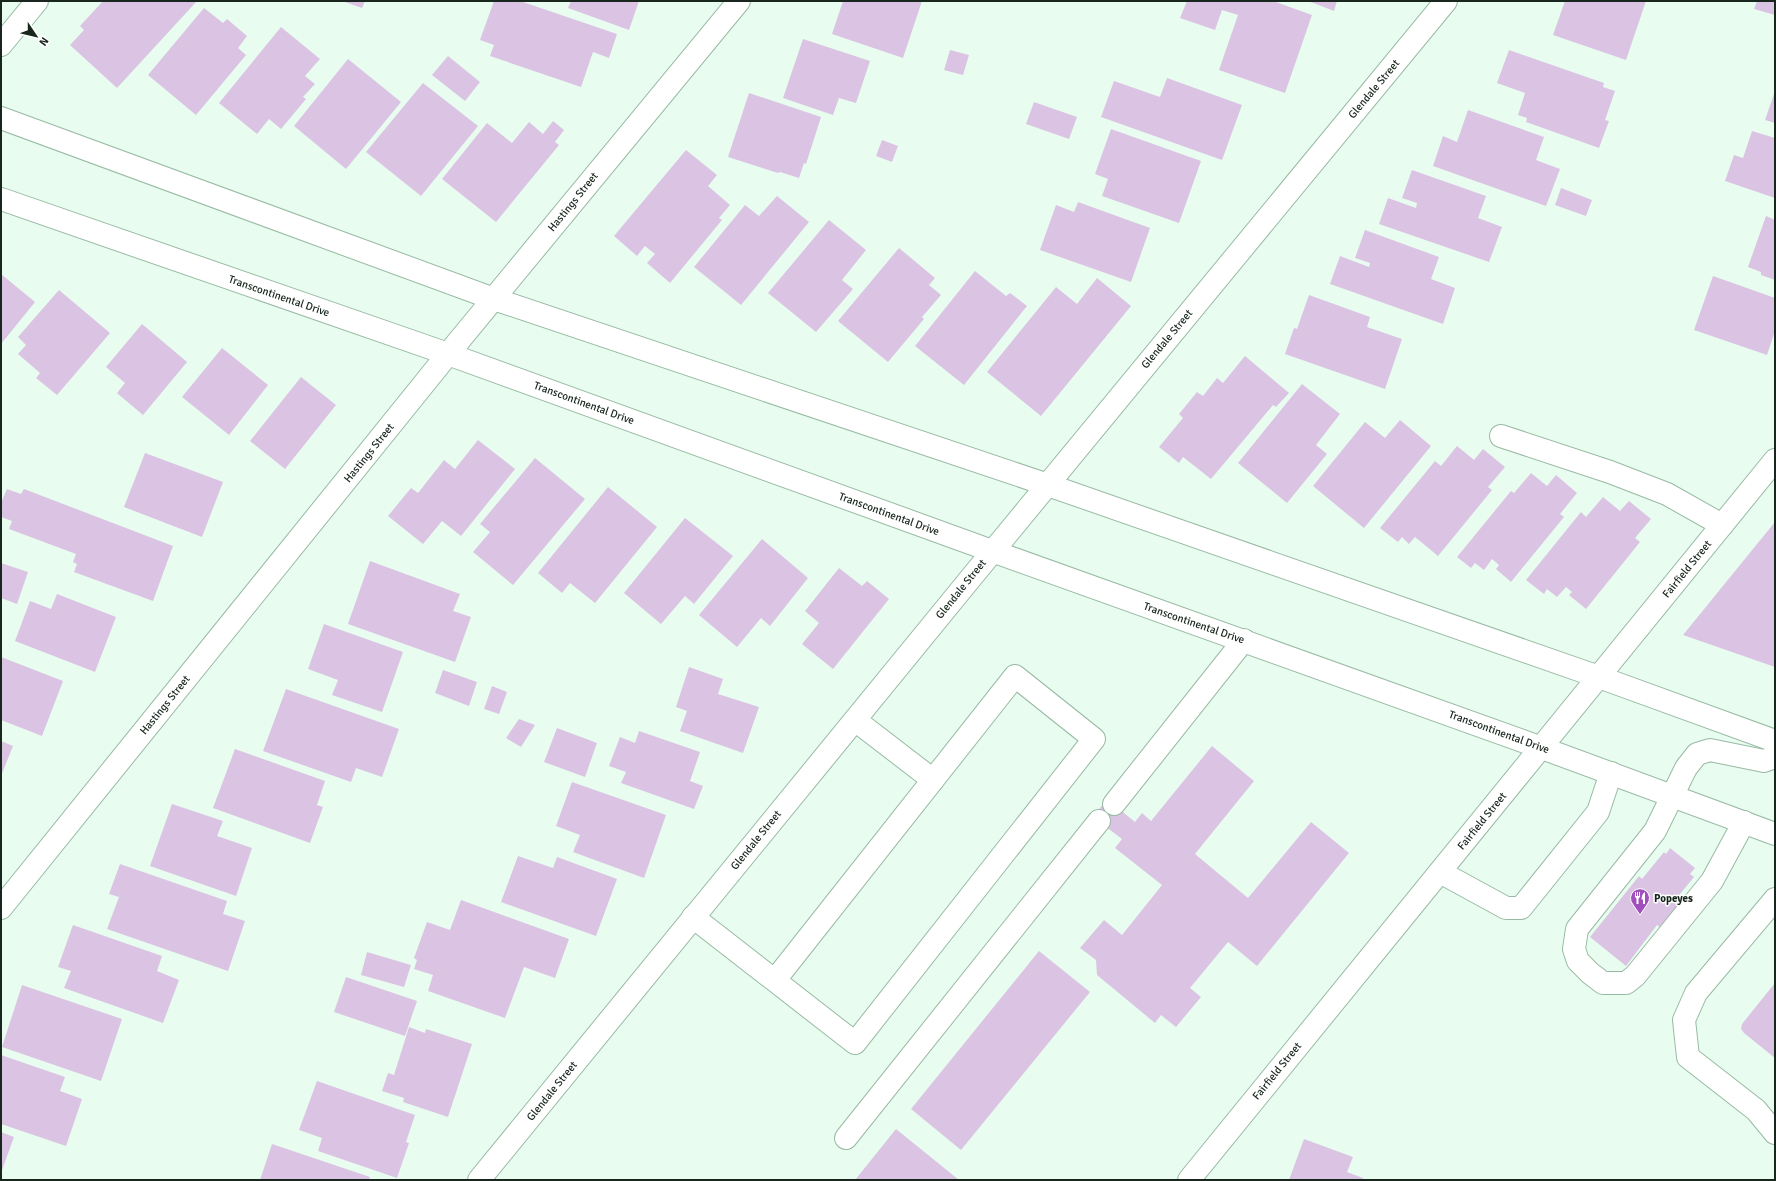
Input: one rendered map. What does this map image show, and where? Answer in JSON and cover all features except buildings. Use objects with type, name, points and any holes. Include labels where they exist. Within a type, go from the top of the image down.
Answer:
[{"type":"street","points":[[1,45],[37,1]]},
{"type":"street","name":"Hastings Street","points":[[1,908],[448,354],[739,1]]},
{"type":"street","name":"Glendale Street","points":[[479,1180],[992,552],[1446,1]]},
{"type":"street","points":[[1,118],[494,299],[1048,485],[1599,677],[1775,741]]},
{"type":"street","name":"Transcontinental Drive","points":[[1,199],[448,354],[992,552],[1244,640],[1774,833]]},
{"type":"street","points":[[1501,436],[1610,472],[1667,494],[1722,525]]},
{"type":"street","name":"Fairfield Street","points":[[1189,1180],[1775,460]]},
{"type":"street","points":[[1114,804],[1244,640]]},
{"type":"street","points":[[693,917],[855,1043],[1094,739],[1015,676],[775,980]]},
{"type":"street","points":[[855,720],[933,780]]},
{"type":"street","points":[[1744,822],[1712,882],[1635,976],[1626,983],[1603,983],[1578,961],[1574,949],[1577,929],[1655,831],[1674,796],[1686,768],[1697,754],[1710,750],[1764,761],[1775,757]]},
{"type":"street","points":[[1440,872],[1506,908],[1521,908],[1598,812],[1611,773]]},
{"type":"street","points":[[846,1138],[1099,821]]},
{"type":"street","points":[[1775,899],[1696,993],[1684,1020],[1688,1057],[1756,1110],[1775,1133]]},
{"type":"place","name":"Popeyes","points":[[1640,915]]}]
